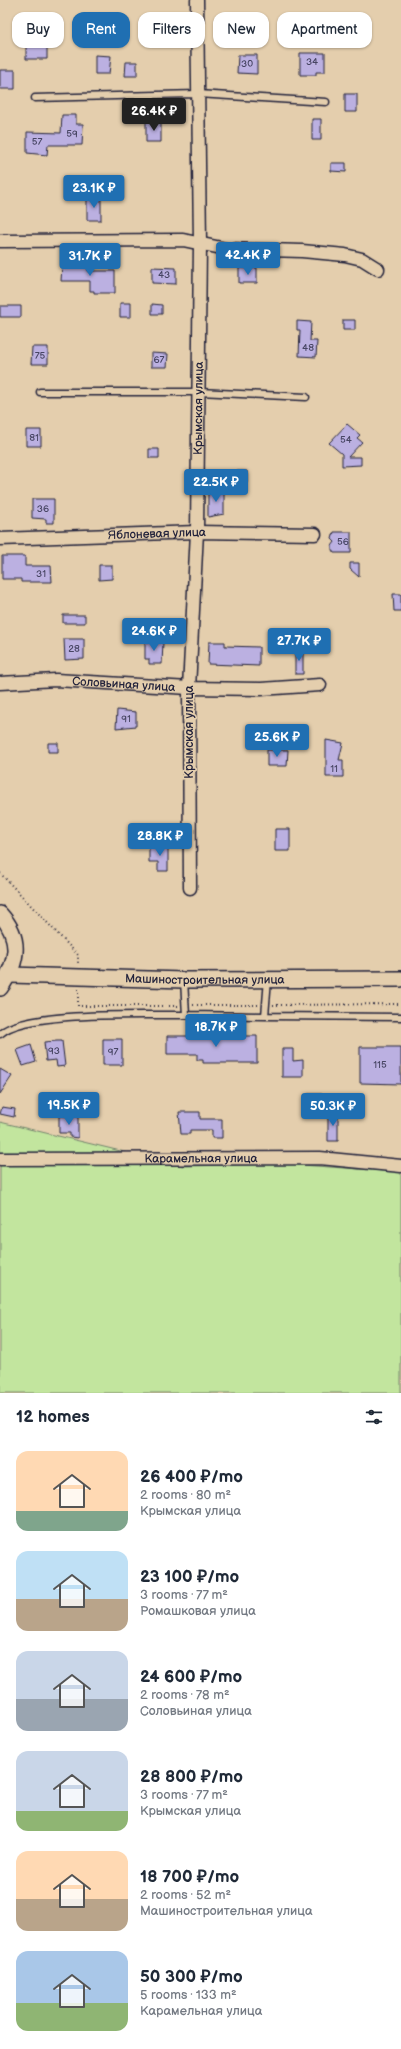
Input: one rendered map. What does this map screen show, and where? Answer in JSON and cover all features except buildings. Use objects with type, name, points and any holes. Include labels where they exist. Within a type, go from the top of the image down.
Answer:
[{"type":"street","name":"Крымская улица","points":[[190,888],[189,688],[197,532],[199,392],[200,244],[197,0]]},
{"type":"street","points":[[0,241],[183,240],[226,249],[302,251],[345,255],[362,259],[378,269]]},
{"type":"street","name":"Яблоневая улица","points":[[0,539],[197,532],[315,534]]},
{"type":"street","name":"Соловьиная улица","points":[[0,683],[56,680],[189,688],[261,689],[320,685]]},
{"type":"street","points":[[0,914],[10,928],[15,943],[15,960],[10,975],[0,988]]},
{"type":"street","name":"Машиностроительная улица","points":[[10,975],[184,980],[401,979]]},
{"type":"street","name":"Карамельная улица","points":[[0,1159],[320,1158],[401,1166]]},
{"type":"lane","points":[[35,98],[198,94],[326,102]]},
{"type":"lane","points":[[40,392],[199,392],[306,397]]},
{"type":"lane","points":[[184,980],[186,1015]]},
{"type":"lane","points":[[265,1016],[268,980]]},
{"type":"lane","points":[[0,1034],[24,1023],[50,1018],[186,1015],[401,1017]]},
{"type":"green space","points":[[0,1122],[183,1166],[287,1164],[401,1172],[401,1393],[0,1393]]}]
